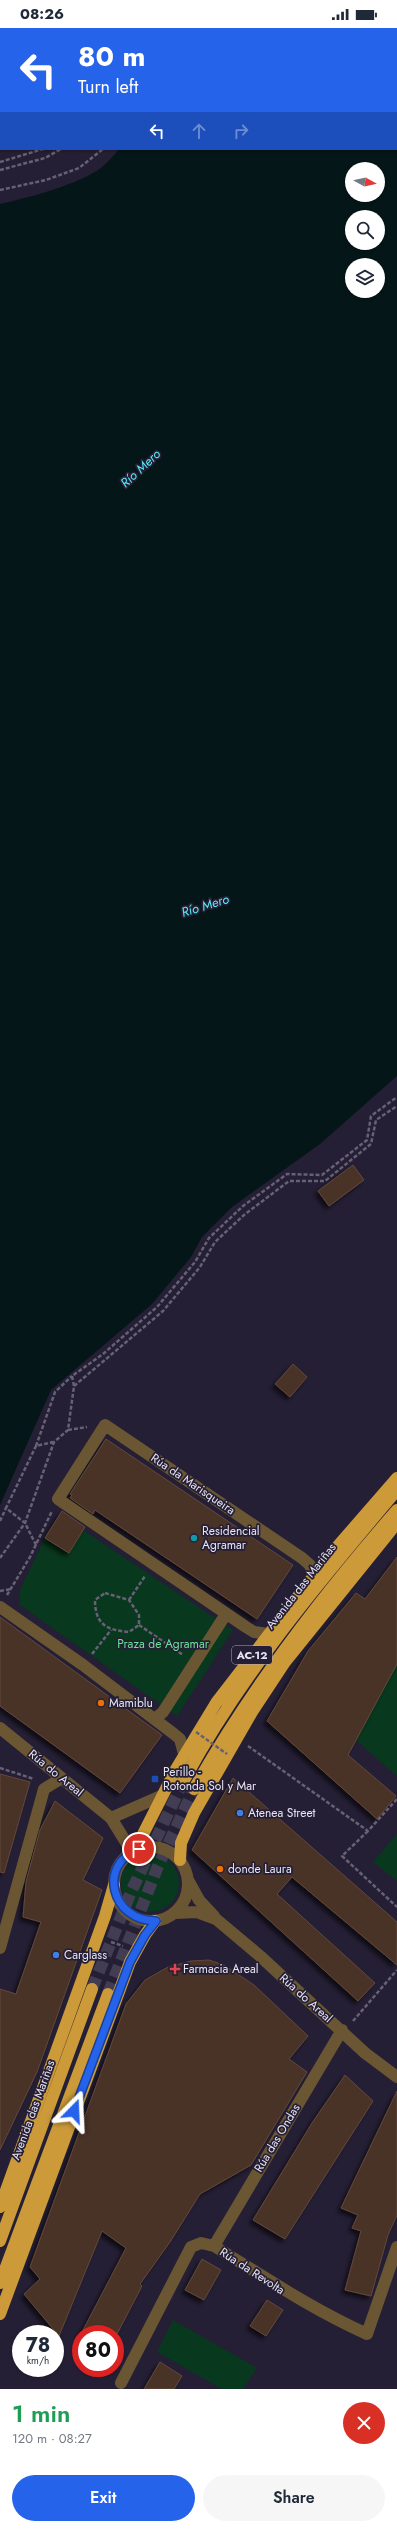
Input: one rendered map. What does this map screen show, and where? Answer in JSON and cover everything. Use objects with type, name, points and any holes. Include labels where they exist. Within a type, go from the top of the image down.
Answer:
[{"type":"highway","name":"AC-12","points":[[133,1851],[196,1732],[268,1634],[314,1577],[330,1554],[397,1478]]},
{"type":"highway","name":"Avenida das Mariñas","points":[[182,1784],[206,1742],[259,1662],[397,1490]]},
{"type":"highway","name":"AC-12","points":[[194,1789],[231,1726],[273,1664],[397,1510]]},
{"type":"highway","name":"AC-12","points":[[180,1860],[181,1843],[194,1813],[236,1738],[281,1668],[397,1523]]},
{"type":"highway","points":[[0,2207],[105,1916],[114,1885]]},
{"type":"highway","points":[[0,2314],[130,1962],[145,1935],[156,1921]]},
{"type":"highway","name":"Avenida das Mariñas","points":[[0,2241],[92,1989]]},
{"type":"highway","points":[[0,2283],[108,1994]]},
{"type":"street","name":"Rúa da Marisqueira","points":[[58,1500],[105,1425],[302,1558],[310,1565],[314,1577]]},
{"type":"street","points":[[58,1500],[254,1632],[268,1634]]},
{"type":"street","points":[[0,1607],[155,1719],[180,1739],[184,1754]]},
{"type":"street","points":[[155,1719],[163,1712],[226,1614]]},
{"type":"street","name":"Rúa do Areal","points":[[0,1728],[111,1818],[133,1851]]},
{"type":"street","points":[[0,1948],[44,1789],[62,1778]]},
{"type":"street","points":[[111,1818],[161,1796]]},
{"type":"street","points":[[157,1847],[170,1852],[180,1860],[188,1880],[185,1898],[174,1913],[156,1921],[140,1920],[127,1912],[117,1900],[114,1885],[119,1865],[133,1851],[157,1847]]},
{"type":"street","name":"Rúa do Areal","points":[[188,1880],[199,1900],[216,1919],[260,1956],[342,2030],[365,2053],[397,2077]]},
{"type":"street","name":"Rúa do Areal","points":[[174,1913],[197,1912],[216,1919]]},
{"type":"street","name":"Rúa das Ondas","points":[[214,2246],[342,2030]]},
{"type":"street","name":"Rúa da Revolta","points":[[121,2382],[191,2246],[200,2243],[214,2246],[322,2313],[367,2334],[397,2247]]},
{"type":"path","points":[[0,162],[40,150]]},
{"type":"path","points":[[0,170],[45,158],[59,150]]},
{"type":"path","points":[[0,190],[46,180],[79,168],[102,150]]},
{"type":"path","points":[[0,1521],[36,1446],[55,1392],[72,1376],[104,1354],[157,1307],[195,1262],[209,1238],[243,1206],[287,1174],[322,1175],[367,1140],[371,1116],[397,1096]]},
{"type":"path","points":[[74,1386],[164,1311],[200,1268],[214,1242],[244,1215],[289,1181],[325,1180],[371,1144],[376,1120],[397,1106]]},
{"type":"path","points":[[36,1446],[54,1442],[68,1430],[74,1386],[72,1376]]},
{"type":"path","points":[[0,1558],[25,1523],[54,1442]]},
{"type":"path","points":[[0,1607],[36,1545],[58,1500]]},
{"type":"path","points":[[6,1508],[25,1523],[36,1545]]},
{"type":"path","points":[[129,1600],[154,1564]]},
{"type":"path","points":[[0,1591],[11,1589]]},
{"type":"path","points":[[105,1593],[129,1600],[139,1615],[139,1625],[129,1632],[111,1630],[102,1623],[95,1612],[95,1600],[105,1593]]},
{"type":"path","points":[[139,1625],[194,1663]]},
{"type":"path","points":[[83,1666],[111,1630]]},
{"type":"path","points":[[196,1732],[227,1754]]},
{"type":"path","points":[[236,1738],[368,1831]]},
{"type":"path","points":[[0,1768],[18,1772]]},
{"type":"path","points":[[397,1799],[368,1831],[342,1856],[397,1907]]},
{"type":"path","points":[[342,2030],[366,2008],[397,1970]]},
{"type":"green space","name":"Praza de Agramar","points":[[83,1530],[233,1630],[177,1716],[20,1605],[20,1590],[45,1538]]},
{"type":"green space","points":[[397,1663],[397,1776],[356,1740]]},
{"type":"green space","points":[[397,1834],[397,1881],[373,1862]]},
{"type":"green space","points":[[144,1854],[156,1854],[171,1862],[179,1877],[179,1889],[171,1904],[156,1912],[144,1912],[129,1904],[121,1889],[121,1877],[129,1862]]},
{"type":"green space","points":[[173,2320],[257,2368],[243,2389],[222,2389],[157,2352]]},
{"type":"water","name":"Río Mero","points":[[118,150],[397,150],[397,1076],[320,1144],[232,1207],[202,1237],[191,1257],[152,1304],[51,1390],[0,1505],[0,204],[68,185],[102,167]]},
{"type":"building","points":[[353,1165],[364,1180],[329,1206],[318,1191]]},
{"type":"building","points":[[293,1364],[307,1377],[290,1397],[275,1384]]},
{"type":"building","name":"Residencial Agramar","points":[[106,1439],[293,1565],[257,1619],[95,1510],[93,1514],[70,1498],[72,1495],[70,1494]]},
{"type":"building","points":[[62,1511],[85,1527],[69,1553],[45,1538]]},
{"type":"building","points":[[397,1557],[397,1664],[348,1755],[396,1796],[377,1819],[267,1721],[308,1651],[356,1593],[365,1599]]},
{"type":"building","points":[[0,1617],[162,1735],[120,1793],[0,1706]]},
{"type":"building","points":[[0,1774],[30,1782],[4,1873],[0,1872]]},
{"type":"building","points":[[233,1778],[397,1922],[397,1965],[292,1877],[277,1894],[375,1983],[358,2001],[192,1850]]},
{"type":"building","points":[[55,1801],[103,1838],[83,1880],[102,1890],[37,2072],[0,2150],[0,1989],[16,1994],[41,1922],[23,1917],[26,1882],[40,1830]]},
{"type":"building","points":[[209,1960],[224,1965],[254,1985],[308,2036],[289,2059],[307,2072],[251,2165],[200,2194],[170,2242],[140,2284],[142,2286],[122,2325],[86,2325],[126,2248],[102,2231],[64,2325],[50,2325],[24,2294],[40,2279],[30,2267],[126,2004],[145,1980],[168,1967],[191,1961]]},
{"type":"building","points":[[345,2075],[373,2101],[285,2239],[253,2220],[312,2123]]},
{"type":"building","points":[[397,2091],[397,2215],[388,2235],[371,2296],[345,2290],[361,2231],[352,2228],[358,2215],[341,2208]]},
{"type":"building","points":[[202,2259],[221,2270],[204,2300],[185,2290]]},
{"type":"building","points":[[267,2300],[283,2310],[266,2336],[250,2326]]},
{"type":"building","points":[[160,2362],[182,2376],[174,2389],[144,2389]]},
{"type":"tunnel","points":[[92,1989],[131,1892],[182,1784]]},
{"type":"tunnel","points":[[108,1994],[158,1866],[194,1789]]},
{"type":"place","name":"Residencial Agramar","points":[[194,1538]]},
{"type":"place","name":"Mamiblu","points":[[101,1703]]},
{"type":"place","name":"Perillo - Rotonda Sol y Mar","points":[[155,1779]]},
{"type":"place","name":"Atenea Street","points":[[240,1813]]},
{"type":"place","name":"donde Laura","points":[[220,1869]]},
{"type":"place","name":"Carglass","points":[[56,1955]]},
{"type":"place","name":"Farmacia Areal","points":[[175,1969]]},
{"type":"route","points":[[74,2111],[130,1962],[145,1935],[156,1921],[140,1920],[133,1917],[117,1900],[115,1893],[114,1878],[119,1865],[127,1855],[139,1849]]}]
